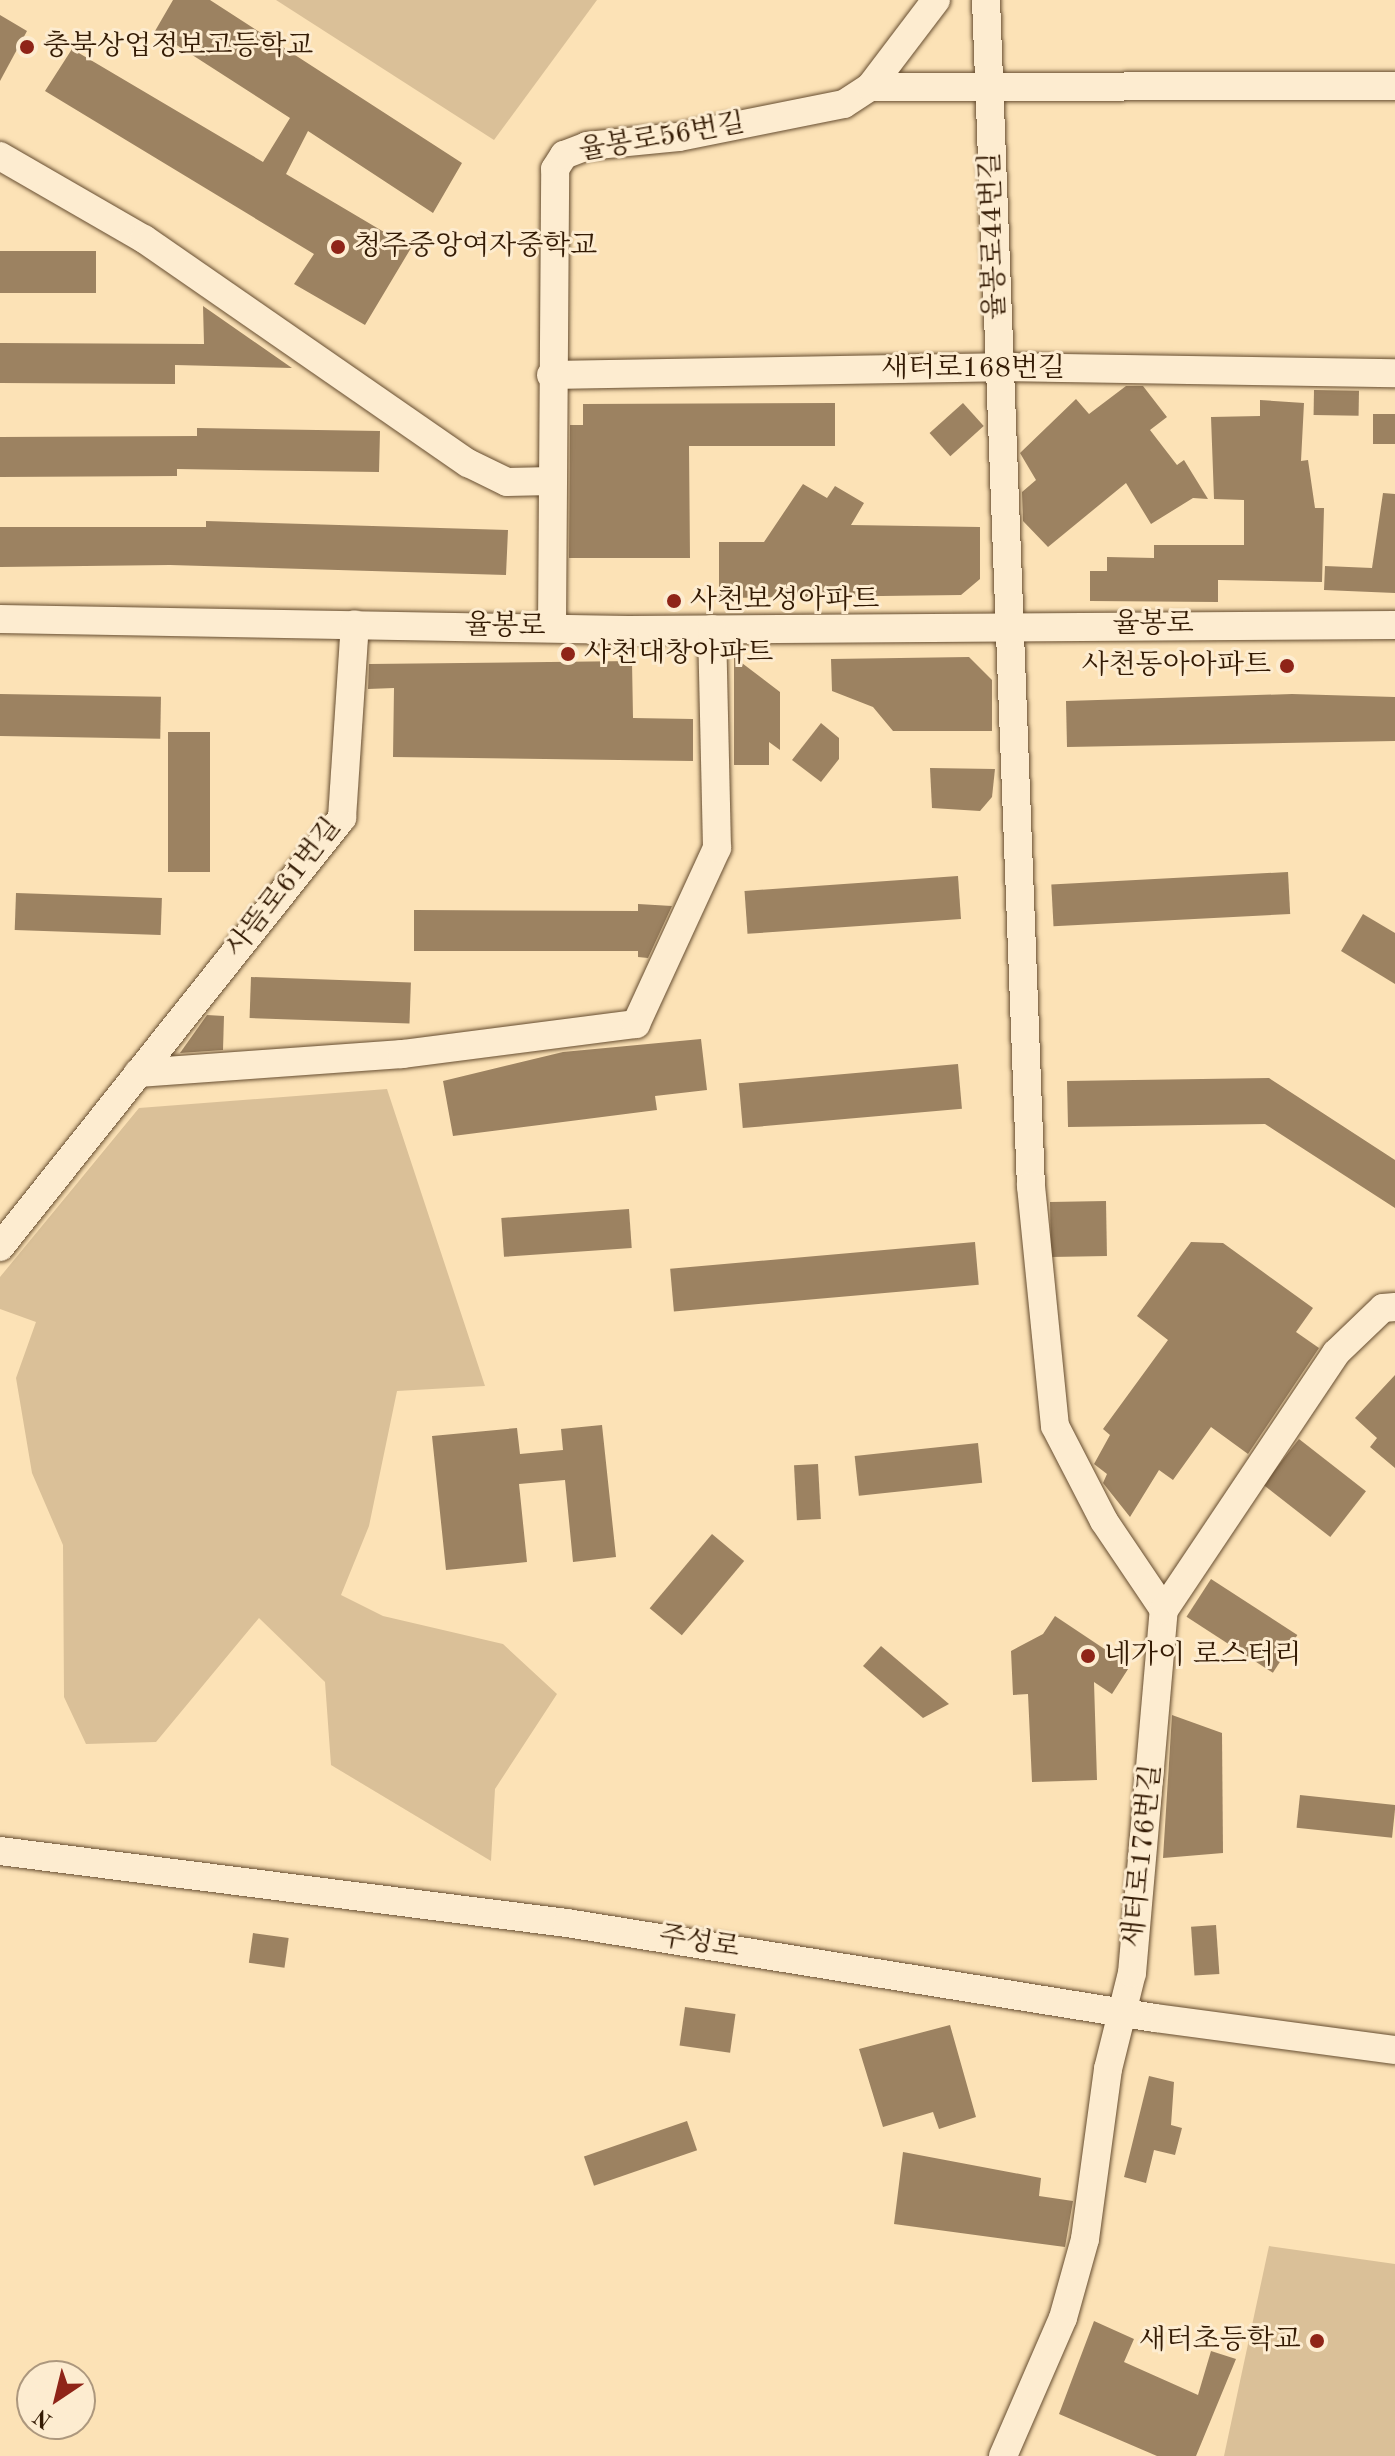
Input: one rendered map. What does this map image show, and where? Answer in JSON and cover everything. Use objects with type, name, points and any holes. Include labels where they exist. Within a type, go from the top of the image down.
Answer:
[{"type":"street","points":[[870,87],[936,0]]},
{"type":"street","name":"율봉로44번길","points":[[986,0],[1007,624],[1031,1186],[1055,1426],[1104,1521],[1164,1610]]},
{"type":"street","points":[[989,88],[1218,90],[1395,86]]},
{"type":"street","name":"율봉로56번길","points":[[552,628],[551,375],[555,169],[564,155],[587,146],[679,137],[844,104],[870,87],[989,88]]},
{"type":"street","points":[[0,156],[144,239],[468,463],[507,482],[552,481]]},
{"type":"street","name":"새터로168번길","points":[[551,375],[999,367],[1395,373]]},
{"type":"street","name":"율봉로","points":[[0,619],[712,629],[1007,624],[1395,625]]},
{"type":"street","name":"사뜸로61번길","points":[[0,1247],[342,818],[355,624]]},
{"type":"street","points":[[138,1073],[402,1054],[636,1024],[717,848],[712,629]]},
{"type":"street","name":"새터로176번길","points":[[1003,2456],[1063,2318],[1085,2239],[1108,2069],[1124,2012],[1164,1610],[1336,1353],[1389,1307]]},
{"type":"street","name":"주성로","points":[[0,1851],[583,1925],[1124,2012],[1395,2050]]},
{"type":"shaded area","points":[[276,0],[597,0],[494,140]]},
{"type":"shaded area","points":[[387,1089],[485,1386],[397,1391],[369,1526],[341,1595],[383,1616],[503,1644],[557,1694],[495,1789],[491,1861],[331,1765],[325,1682],[259,1618],[156,1742],[86,1744],[64,1697],[63,1545],[32,1473],[16,1378],[36,1322],[0,1309],[0,1277],[139,1108]]},
{"type":"shaded area","name":"새터초등학교","points":[[1269,2246],[1395,2264],[1395,2456],[1224,2456]]},
{"type":"building","points":[[173,0],[210,0],[462,163],[433,213],[308,131],[286,174],[411,248],[365,325],[294,284],[314,254],[45,91],[72,49],[263,162],[290,118],[155,31]]},
{"type":"building","points":[[0,15],[27,31],[0,81]]},
{"type":"building","points":[[0,251],[96,251],[96,293],[0,293]]},
{"type":"building","points":[[203,306],[292,368],[175,365],[175,384],[0,383],[0,343],[204,344]]},
{"type":"building","points":[[1126,386],[1143,386],[1167,417],[1150,430],[1177,465],[1184,460],[1208,499],[1193,498],[1151,524],[1126,483],[1048,547],[1023,521],[1022,492],[1036,480],[1020,453],[1076,399],[1089,414]]},
{"type":"building","points":[[1314,390],[1359,391],[1359,416],[1314,415]]},
{"type":"building","points":[[1260,400],[1304,403],[1301,461],[1308,460],[1315,508],[1324,508],[1322,582],[1218,580],[1218,602],[1090,601],[1090,571],[1107,571],[1107,557],[1154,558],[1154,545],[1244,545],[1244,500],[1214,499],[1211,417],[1260,416]]},
{"type":"building","points":[[835,403],[835,446],[689,446],[690,558],[569,558],[570,425],[583,425],[583,404]]},
{"type":"building","points":[[963,403],[984,426],[950,456],[930,433]]},
{"type":"building","points":[[1373,414],[1395,414],[1395,444],[1373,444]]},
{"type":"building","points":[[197,428],[380,431],[379,472],[177,469],[177,476],[0,477],[0,437],[197,436]]},
{"type":"building","points":[[803,484],[827,498],[835,486],[864,503],[851,525],[980,527],[980,579],[961,595],[719,598],[719,542],[764,542]]},
{"type":"building","points":[[1383,493],[1395,494],[1395,593],[1324,590],[1325,566],[1372,568]]},
{"type":"building","points":[[206,521],[508,530],[506,575],[170,565],[0,567],[0,527],[206,527]]},
{"type":"building","points":[[734,657],[780,692],[780,750],[769,742],[769,765],[734,765]]},
{"type":"building","points":[[969,657],[992,680],[992,731],[893,731],[873,707],[832,691],[831,659]]},
{"type":"building","points":[[632,661],[633,718],[693,719],[693,761],[393,757],[394,688],[368,689],[369,664]]},
{"type":"building","points":[[0,694],[161,697],[160,739],[0,736]]},
{"type":"building","points":[[1292,694],[1395,697],[1395,741],[1067,747],[1066,701]]},
{"type":"building","points":[[821,723],[839,738],[839,759],[821,782],[792,760]]},
{"type":"building","points":[[168,732],[210,732],[210,872],[168,872]]},
{"type":"building","points":[[930,768],[995,769],[992,797],[980,811],[932,808]]},
{"type":"building","points":[[1288,872],[1290,914],[1054,926],[1051,884]]},
{"type":"building","points":[[958,876],[961,919],[748,934],[745,891]]},
{"type":"building","points":[[16,893],[162,898],[161,935],[15,930]]},
{"type":"building","points":[[638,904],[672,906],[648,958],[638,957],[638,951],[414,951],[414,910],[638,911]]},
{"type":"building","points":[[1363,914],[1395,933],[1395,984],[1341,951]]},
{"type":"building","points":[[251,977],[411,983],[409,1024],[250,1018]]},
{"type":"building","points":[[207,1015],[224,1016],[223,1050],[180,1053]]},
{"type":"building","points":[[701,1039],[707,1090],[655,1096],[657,1110],[453,1136],[443,1081],[563,1052]]},
{"type":"building","points":[[958,1064],[962,1109],[743,1128],[739,1083]]},
{"type":"building","points":[[1269,1078],[1395,1160],[1395,1208],[1265,1124],[1068,1127],[1067,1081]]},
{"type":"building","points":[[1106,1201],[1107,1256],[1051,1257],[1050,1202]]},
{"type":"building","points":[[629,1209],[632,1248],[504,1257],[501,1218]]},
{"type":"building","points":[[975,1242],[979,1285],[674,1312],[670,1269]]},
{"type":"building","points":[[1191,1242],[1223,1243],[1313,1308],[1296,1332],[1319,1348],[1248,1454],[1211,1427],[1173,1480],[1159,1470],[1130,1517],[1103,1483],[1107,1474],[1094,1464],[1110,1435],[1103,1429],[1168,1340],[1137,1316]]},
{"type":"building","points":[[1395,1375],[1395,1468],[1370,1447],[1377,1438],[1355,1418]]},
{"type":"building","points":[[602,1425],[616,1557],[573,1562],[565,1480],[519,1484],[527,1562],[446,1570],[432,1436],[517,1428],[520,1454],[563,1450],[561,1429]]},
{"type":"building","points":[[1299,1439],[1366,1491],[1330,1537],[1263,1485]]},
{"type":"building","points":[[978,1443],[982,1483],[859,1496],[855,1456]]},
{"type":"building","points":[[818,1464],[821,1519],[797,1520],[794,1465]]},
{"type":"building","points":[[712,1534],[744,1561],[682,1635],[650,1608]]},
{"type":"building","points":[[1211,1579],[1297,1635],[1273,1673],[1186,1617]]},
{"type":"building","points":[[1055,1616],[1130,1666],[1112,1694],[1094,1682],[1097,1780],[1032,1782],[1028,1694],[1013,1695],[1011,1651],[1043,1634]]},
{"type":"building","points":[[881,1646],[949,1704],[923,1718],[863,1666]]},
{"type":"building","points":[[1172,1715],[1222,1733],[1223,1853],[1163,1858]]},
{"type":"building","points":[[1300,1795],[1395,1805],[1392,1838],[1297,1828]]},
{"type":"building","points":[[1216,1925],[1219,1974],[1194,1976],[1191,1927]]},
{"type":"building","points":[[253,1933],[289,1938],[284,1968],[249,1963]]},
{"type":"building","points":[[685,2007],[736,2014],[730,2053],[680,2046]]},
{"type":"building","points":[[950,2025],[976,2117],[939,2129],[933,2112],[883,2127],[859,2049]]},
{"type":"building","points":[[1149,2076],[1174,2082],[1171,2125],[1182,2128],[1175,2155],[1154,2150],[1146,2183],[1124,2177]]},
{"type":"building","points":[[687,2121],[697,2150],[594,2186],[584,2156]]},
{"type":"building","points":[[903,2152],[1041,2178],[1039,2196],[1073,2201],[1065,2247],[894,2224]]},
{"type":"building","points":[[1094,2321],[1134,2339],[1124,2362],[1198,2395],[1211,2351],[1236,2359],[1196,2456],[1157,2456],[1059,2414]]},
{"type":"place","name":"충북상업정보고등학교","points":[[27,47]]},
{"type":"place","name":"청주중앙여자중학교","points":[[338,247]]},
{"type":"place","name":"사천보성아파트","points":[[674,601]]},
{"type":"place","name":"사천대창아파트","points":[[568,654]]},
{"type":"place","name":"사천동아아파트","points":[[1287,666]]},
{"type":"place","name":"네가이 로스터리","points":[[1088,1656]]},
{"type":"place","name":"새터초등학교","points":[[1317,2341]]}]
